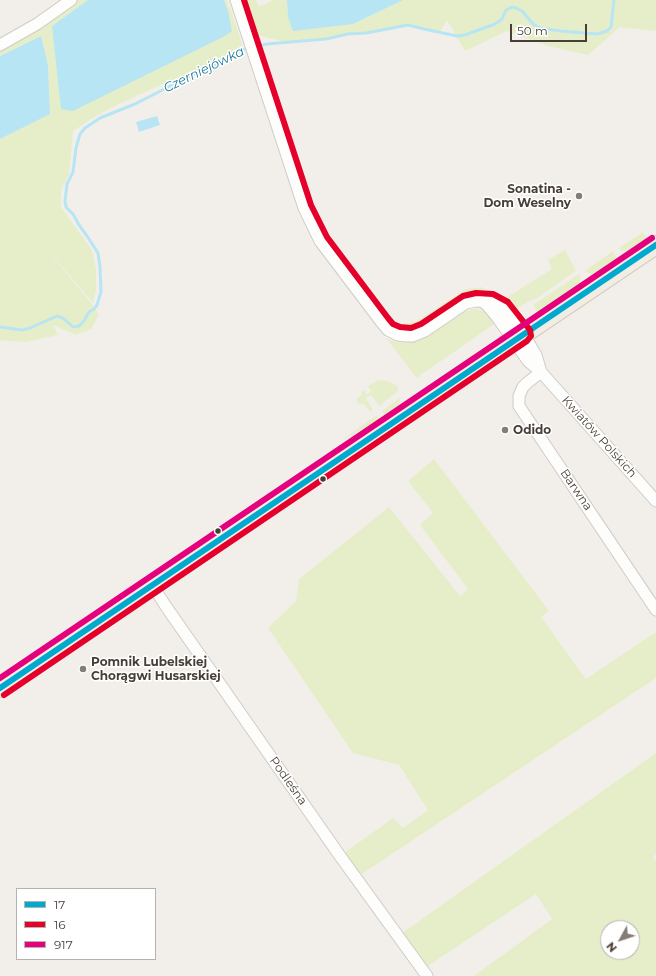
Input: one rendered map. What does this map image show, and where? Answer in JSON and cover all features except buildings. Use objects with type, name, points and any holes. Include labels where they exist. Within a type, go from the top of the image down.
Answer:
[{"type":"main road","points":[[0,688],[656,245]]},
{"type":"street","points":[[0,45],[37,24],[71,0]]},
{"type":"street","name":"Kwiatów Polskich","points":[[236,0],[304,208],[320,241],[385,327],[402,336],[416,335],[462,306],[473,301],[481,301],[518,337],[528,360],[541,372],[656,501]]},
{"type":"street","name":"Barwna","points":[[541,372],[523,387],[519,396],[519,406],[656,610]]},
{"type":"street","name":"Podleśna","points":[[152,585],[340,856],[427,976]]},
{"type":"green space","points":[[78,0],[88,0],[52,26],[228,11],[224,0],[227,0],[242,45],[220,60],[191,74],[167,82],[119,104],[96,116],[73,131],[69,175],[61,190],[61,207],[92,250],[96,268],[96,291],[93,303],[37,237],[92,304],[99,315],[91,329],[76,335],[53,325],[58,335],[26,342],[0,340],[0,139],[50,113],[48,65],[41,36],[0,56],[0,50],[52,20]]},
{"type":"green space","points":[[241,0],[256,0],[259,7],[273,0],[287,0],[288,17],[353,24],[403,0],[656,0],[656,31],[620,27],[588,55],[548,46],[507,31],[465,51],[447,20],[440,32],[408,25],[366,33],[348,34],[326,39],[289,43],[257,35],[252,32]]},
{"type":"green space","points":[[643,232],[647,238],[645,241],[628,252],[621,251],[619,248]]},
{"type":"green space","points":[[565,250],[576,271],[537,298],[515,310],[511,307],[509,309],[504,303],[490,294],[473,295],[464,297],[415,329],[403,329],[395,327],[389,321],[364,289],[365,288],[398,326],[417,321],[466,289],[482,287],[485,291],[493,293],[504,299],[552,269],[548,260]]},
{"type":"green space","points":[[613,251],[616,257],[614,261],[595,274],[586,272],[586,270]]},
{"type":"green space","points":[[579,274],[581,277],[579,284],[538,313],[533,305]]},
{"type":"green space","points":[[473,309],[486,312],[497,322],[418,377],[416,377],[386,338],[396,342],[405,343],[418,341],[430,335],[464,312]]},
{"type":"green space","points":[[378,380],[389,381],[397,386],[399,390],[379,406],[371,395],[366,398],[373,410],[370,412],[363,403],[360,405],[356,400],[362,394],[361,392],[363,390],[367,394],[371,391],[368,386]]},
{"type":"green space","points":[[401,397],[398,408],[386,416],[384,415],[382,411]]},
{"type":"green space","points":[[377,415],[379,419],[377,421],[339,442]]},
{"type":"green space","points":[[434,459],[549,611],[541,617],[586,679],[656,632],[656,678],[356,878],[340,856],[393,818],[403,828],[428,810],[399,765],[353,753],[268,628],[296,601],[299,579],[389,507],[460,596],[468,589],[420,525],[433,513],[408,481]]},
{"type":"green space","points":[[656,753],[656,854],[653,857],[656,861],[656,976],[474,976],[552,919],[536,894],[422,970],[398,936]]},
{"type":"water","points":[[88,0],[224,0],[232,31],[223,37],[73,111],[61,109],[52,26]]},
{"type":"water","points":[[287,0],[403,0],[353,24],[293,31],[288,17]]},
{"type":"water","points":[[41,36],[48,65],[50,114],[0,139],[0,56]]},
{"type":"water","points":[[157,116],[160,125],[139,132],[136,122]]},
{"type":"waterway","name":"Czerniejówka","points":[[0,327],[22,330],[57,316],[63,318],[73,327],[79,326],[89,312],[97,305],[101,292],[98,253],[73,214],[66,207],[65,201],[67,184],[73,172],[76,148],[80,134],[85,128],[100,118],[135,104],[192,75],[216,65],[241,50],[267,44],[326,39],[348,34],[366,33],[408,25],[457,36],[465,35],[495,24],[502,19],[506,10],[512,7],[522,11],[534,25],[540,28],[597,34],[607,31],[611,27],[614,0]]},
{"type":"transit line","name":"16","points":[[4,695],[527,341],[531,336],[530,330],[508,302],[493,294],[476,293],[463,296],[421,324],[411,328],[400,327],[393,324],[327,237],[311,205],[244,0]]},
{"type":"transit line","name":"917","points":[[0,678],[652,238]]},
{"type":"transit line","name":"17","points":[[0,688],[656,245]]},
{"type":"place","name":"Sonatina - Dom Weselny","points":[[579,196]]},
{"type":"place","name":"Odido","points":[[505,430]]},
{"type":"place","name":"Pomnik Lubelskiej Chorągwi Husarskiej","points":[[83,669]]}]
